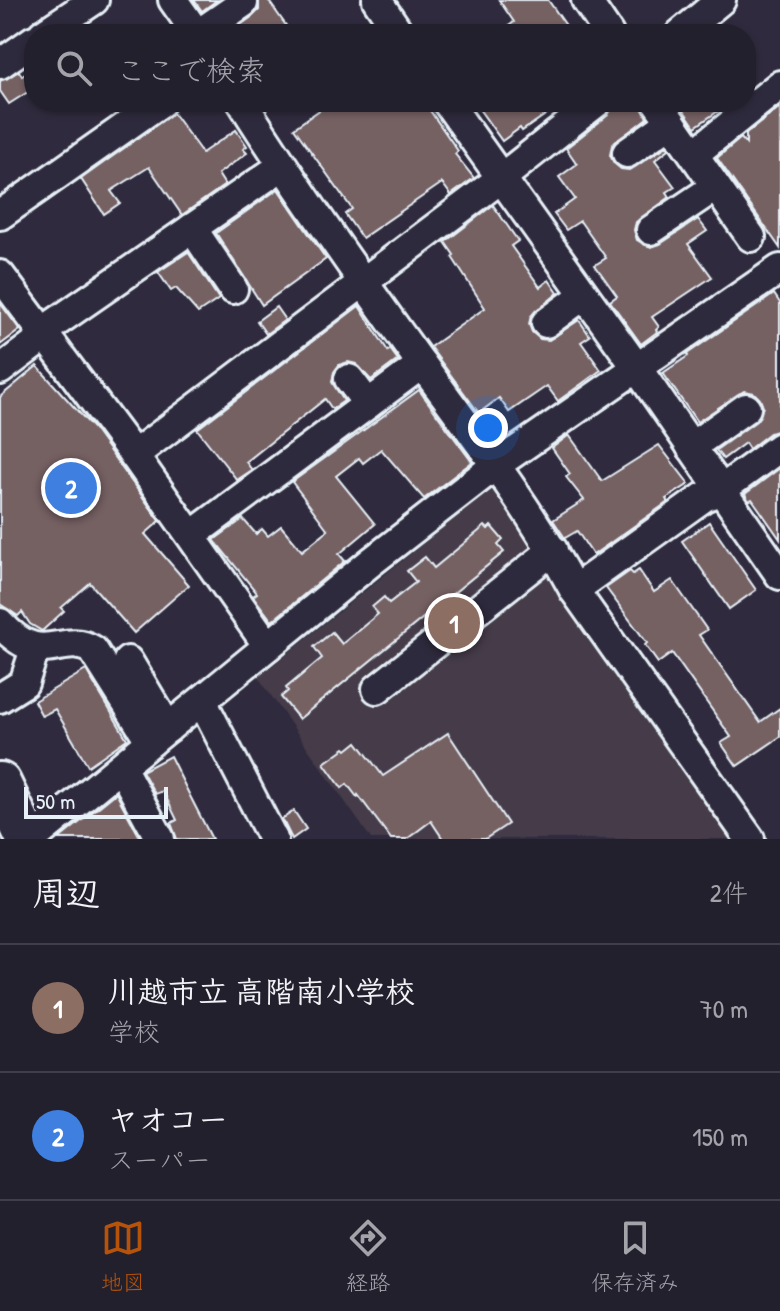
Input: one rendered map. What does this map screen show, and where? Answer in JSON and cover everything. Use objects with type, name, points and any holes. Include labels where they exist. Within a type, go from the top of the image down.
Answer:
[{"type":"highway","points":[[0,783],[30,839]]},
{"type":"street","points":[[58,24],[94,0]]},
{"type":"street","points":[[173,0],[190,24]]},
{"type":"street","points":[[377,0],[389,24]]},
{"type":"street","points":[[586,0],[602,24]]},
{"type":"street","points":[[692,24],[721,0]]},
{"type":"street","points":[[212,24],[243,3]]},
{"type":"street","points":[[2,55],[24,45]]},
{"type":"street","points":[[756,104],[780,85]]},
{"type":"street","points":[[0,215],[147,112]]},
{"type":"street","points":[[248,112],[282,166],[496,465],[553,550],[574,590],[748,838]]},
{"type":"street","points":[[454,112],[780,575]]},
{"type":"street","points":[[134,455],[584,112]]},
{"type":"street","points":[[627,153],[664,112],[751,237]]},
{"type":"street","points":[[694,154],[746,112]]},
{"type":"street","points":[[0,370],[44,334],[282,166]]},
{"type":"street","points":[[651,230],[715,187]]},
{"type":"street","points":[[192,228],[233,289]]},
{"type":"street","points":[[0,275],[192,535],[268,646]]},
{"type":"street","points":[[30,839],[371,562],[496,465],[777,276]]},
{"type":"street","points":[[546,323],[584,295]]},
{"type":"street","points":[[192,535],[422,364]]},
{"type":"street","points":[[349,379],[368,404]]},
{"type":"street","points":[[691,447],[746,408]]},
{"type":"street","points":[[574,590],[780,447]]},
{"type":"street","points":[[377,689],[553,550]]},
{"type":"street","points":[[0,623],[14,638],[35,649],[84,645],[93,650],[160,735]]},
{"type":"street","points":[[0,698],[24,683],[35,649]]},
{"type":"street","points":[[128,661],[160,735]]},
{"type":"street","points":[[202,701],[273,839]]},
{"type":"street","points":[[121,767],[160,839]]},
{"type":"shaded area","points":[[492,488],[497,488],[732,836],[729,839],[371,839],[258,677]]},
{"type":"building","points":[[194,0],[217,0],[202,11]]},
{"type":"building","points":[[259,0],[268,0],[285,24],[242,24],[259,10]]},
{"type":"building","points":[[499,0],[548,0],[565,24],[511,24],[514,22]]},
{"type":"building","points":[[19,71],[24,74],[24,94],[9,104],[0,91],[0,81]]},
{"type":"building","points":[[780,107],[780,248],[717,158],[741,138],[746,144],[746,134]]},
{"type":"building","points":[[317,112],[431,112],[458,151],[455,154],[474,178],[451,195],[442,183],[362,238],[345,214],[352,209],[294,128]]},
{"type":"building","points":[[481,112],[550,112],[522,131],[520,128],[502,141]]},
{"type":"building","points":[[609,112],[644,112],[647,118],[612,145],[610,155],[621,169],[629,170],[667,146],[669,149],[655,160],[675,187],[667,192],[670,197],[636,222],[634,230],[637,240],[651,247],[660,244],[698,219],[707,231],[688,244],[712,277],[652,317],[659,327],[657,332],[641,344],[610,301],[617,296],[595,265],[606,258],[580,221],[566,230],[554,214],[575,199],[559,177],[577,164],[566,148]]},
{"type":"building","points":[[685,112],[717,112],[695,127]]},
{"type":"building","points":[[173,113],[202,153],[236,130],[247,146],[243,149],[247,153],[218,174],[225,185],[182,215],[149,167],[111,191],[120,203],[104,214],[81,179]]},
{"type":"building","points":[[278,189],[326,259],[262,305],[216,233]]},
{"type":"building","points":[[493,205],[518,241],[511,246],[540,287],[549,280],[558,293],[531,316],[529,324],[532,332],[540,339],[549,340],[579,320],[590,336],[581,342],[601,370],[558,401],[547,386],[509,412],[499,398],[479,413],[430,347],[485,308],[445,242]]},
{"type":"building","points":[[188,252],[219,299],[198,313],[176,288],[171,291],[158,272]]},
{"type":"building","points":[[774,294],[780,303],[780,430],[770,433],[749,449],[745,443],[723,459],[716,450],[756,421],[763,407],[760,399],[754,393],[744,391],[697,422],[663,373]]},
{"type":"building","points":[[0,303],[20,330],[0,345]]},
{"type":"building","points":[[359,306],[388,351],[390,349],[398,360],[371,380],[356,364],[348,362],[339,365],[332,382],[344,401],[332,409],[325,399],[246,462],[252,470],[237,480],[197,429]]},
{"type":"building","points":[[276,307],[285,320],[266,334],[257,321]]},
{"type":"building","points":[[37,366],[93,428],[160,521],[145,534],[189,585],[134,633],[90,583],[61,608],[64,611],[42,631],[30,624],[22,612],[18,616],[0,604],[0,397]]},
{"type":"building","points":[[419,390],[472,462],[424,499],[381,449],[363,463],[359,458],[336,476],[375,524],[339,554],[345,561],[272,621],[253,596],[257,593],[214,540],[243,519],[256,534],[262,529],[268,536],[281,526],[302,551],[328,530],[292,482]]},
{"type":"building","points":[[569,435],[602,481],[659,445],[689,484],[593,555],[577,531],[565,538],[553,520],[584,500],[566,477],[570,474],[552,448]]},
{"type":"building","points":[[780,468],[780,539],[752,499],[749,501],[745,494]]},
{"type":"building","points":[[709,522],[756,590],[729,609],[682,541]]},
{"type":"building","points":[[485,526],[488,529],[491,526],[503,540],[498,545],[504,552],[299,719],[281,697],[288,691],[286,688],[322,658],[314,647],[332,632],[342,644],[378,614],[372,607],[384,597],[389,603],[416,582],[407,571],[425,557],[434,568]]},
{"type":"building","points":[[639,570],[654,592],[672,580],[707,630],[699,635],[760,722],[780,708],[780,737],[737,766],[721,743],[731,737],[672,653],[658,663],[606,588],[630,571],[633,574]]},
{"type":"building","points":[[86,670],[127,739],[88,766],[55,709],[42,716],[34,701]]},
{"type":"building","points":[[448,733],[508,824],[485,839],[443,839],[431,821],[407,839],[391,839],[358,795],[347,784],[342,788],[324,763],[357,742],[383,776]]},
{"type":"building","points":[[170,756],[212,839],[177,839],[171,823],[177,820],[163,791],[155,794],[142,771]]},
{"type":"building","points":[[116,793],[141,839],[59,839]]},
{"type":"building","points":[[294,811],[306,829],[292,839],[282,819]]},
{"type":"place","name":"ヤオコー","points":[[71,488]]},
{"type":"place","name":"川越市立 高階南小学校","points":[[454,623]]}]
